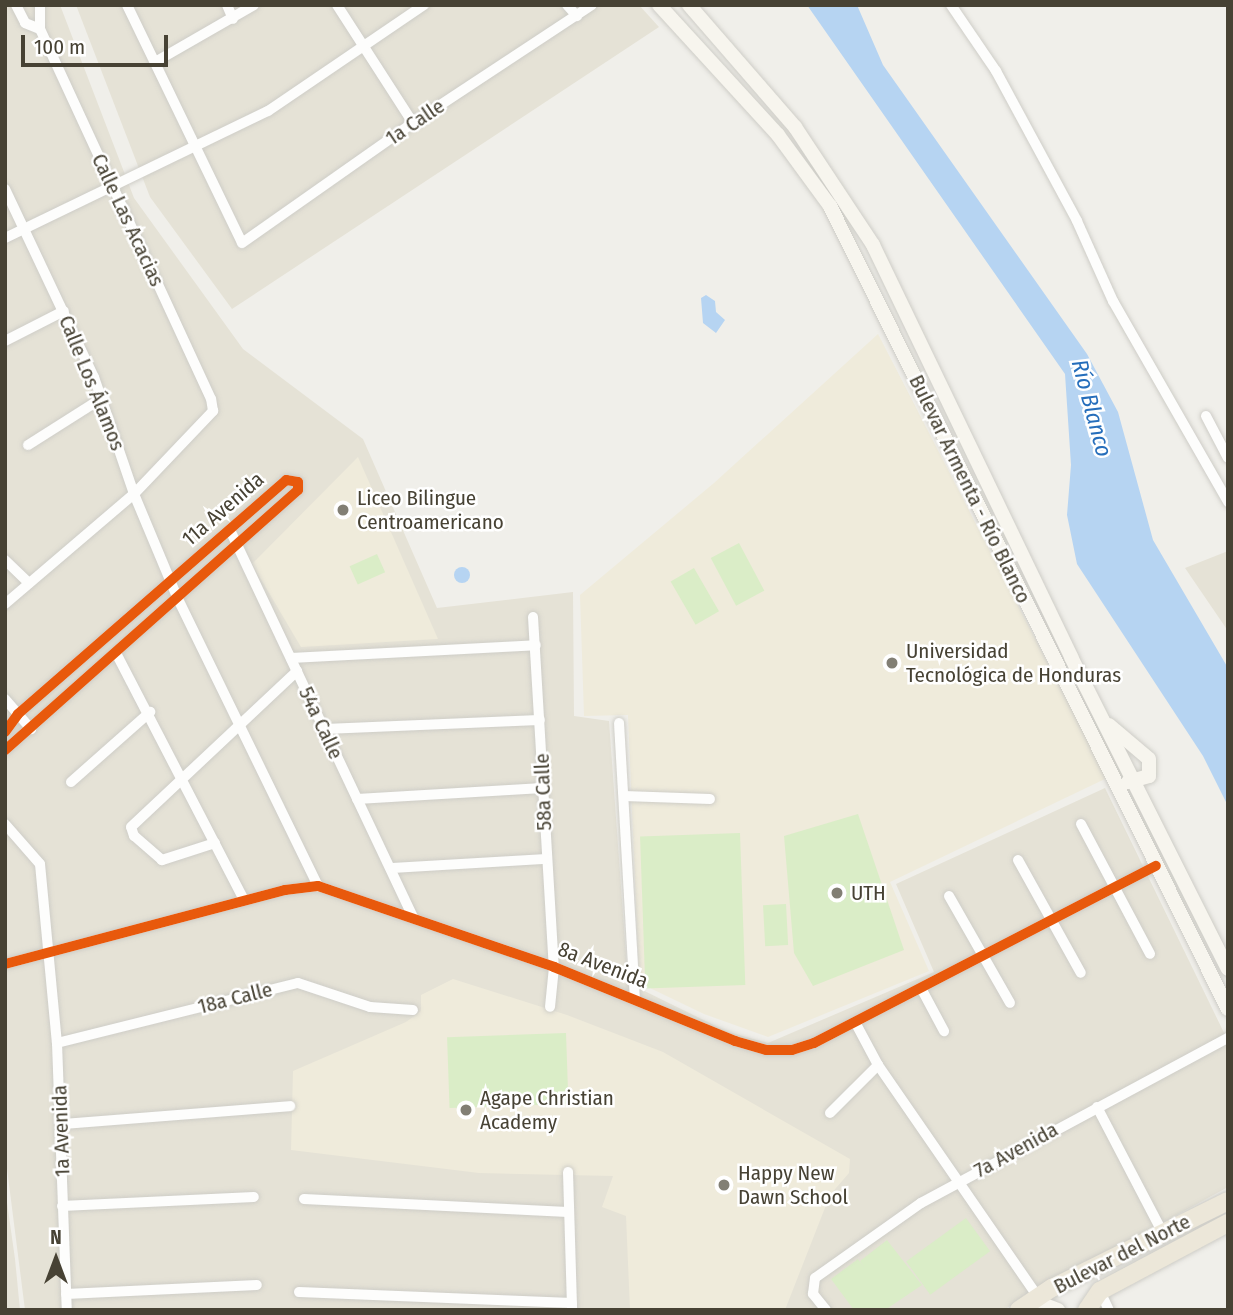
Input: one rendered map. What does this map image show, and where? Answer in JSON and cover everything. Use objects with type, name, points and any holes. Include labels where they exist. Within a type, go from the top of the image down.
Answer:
[{"type":"highway","name":"Bulevar del Norte","points":[[1019,1310],[1228,1201]]},
{"type":"highway","name":"Bulevar del Norte","points":[[1087,1310],[1100,1291],[1228,1223]]},
{"type":"main road","name":"Bulevar Armenta - Río Blanco","points":[[659,5],[778,135],[815,183],[897,340],[1228,1009]]},
{"type":"main road","name":"Bulevar Armenta - Río Blanco","points":[[689,5],[764,88],[838,187],[873,245],[1228,969]]},
{"type":"main road","points":[[897,340],[907,342],[942,413],[966,439]]},
{"type":"main road","points":[[1062,673],[1075,686],[1118,775],[1126,782],[1136,782],[1149,776],[1149,759],[1105,722]]},
{"type":"main road","points":[[1215,940],[1228,956]]},
{"type":"main road","points":[[1206,966],[1221,975],[1228,988]]},
{"type":"main road","points":[[1036,1303],[1058,1310]]},
{"type":"street","name":"Calle Las Acacias","points":[[16,5],[25,23],[40,29]]},
{"type":"street","name":"Calle Las Acacias","points":[[40,5],[40,29],[211,399],[213,411],[134,494]]},
{"type":"street","points":[[127,5],[196,150]]},
{"type":"street","points":[[227,5],[233,19]]},
{"type":"street","points":[[155,62],[254,5]]},
{"type":"street","points":[[337,5],[413,123]]},
{"type":"street","points":[[5,239],[196,150],[268,111],[424,5]]},
{"type":"street","name":"1a Calle","points":[[196,150],[242,243],[413,123],[592,5]]},
{"type":"street","points":[[951,5],[996,71],[1077,221],[1113,301],[1228,502]]},
{"type":"street","points":[[569,6],[577,16]]},
{"type":"street","name":"Calle Los Álamos","points":[[5,189],[64,311],[102,398],[134,494],[177,597],[318,886]]},
{"type":"street","points":[[5,341],[64,311]]},
{"type":"street","points":[[28,445],[102,398]]},
{"type":"street","points":[[1206,416],[1228,458]]},
{"type":"street","name":"11a Avenida","points":[[5,732],[18,715],[286,480],[298,482],[299,490],[5,750]]},
{"type":"street","points":[[5,604],[134,494]]},
{"type":"street","name":"54a Calle","points":[[230,530],[357,799],[393,868],[413,917]]},
{"type":"street","points":[[5,560],[29,583]]},
{"type":"street","name":"58a Calle","points":[[533,617],[554,967],[550,1007]]},
{"type":"street","points":[[291,658],[536,645]]},
{"type":"street","points":[[116,653],[149,712],[244,900]]},
{"type":"street","points":[[215,843],[162,860],[134,836],[131,827],[297,671]]},
{"type":"street","points":[[5,699],[31,729]]},
{"type":"street","points":[[71,782],[149,712]]},
{"type":"street","points":[[324,729],[540,720]]},
{"type":"street","points":[[619,723],[635,998]]},
{"type":"street","points":[[357,799],[542,788]]},
{"type":"street","points":[[624,796],[710,799]]},
{"type":"street","name":"1a Avenida","points":[[5,824],[40,864],[50,952],[62,1125],[62,1206],[67,1310]]},
{"type":"street","points":[[1081,824],[1150,954]]},
{"type":"street","points":[[393,868],[546,859]]},
{"type":"street","points":[[1018,860],[1081,973]]},
{"type":"street","name":"8a Avenida","points":[[5,964],[244,900],[318,886],[554,967],[766,1050],[792,1050],[814,1044],[1156,866]]},
{"type":"street","points":[[949,896],[1010,1003]]},
{"type":"street","name":"18a Calle","points":[[57,1043],[298,983],[370,1007],[413,1010]]},
{"type":"street","points":[[921,988],[944,1031]]},
{"type":"street","points":[[855,1022],[878,1065],[959,1182],[1036,1303]]},
{"type":"street","name":"7a Avenida","points":[[826,1310],[813,1294],[815,1278],[959,1182],[1228,1038]]},
{"type":"street","points":[[830,1113],[878,1065]]},
{"type":"street","points":[[62,1125],[290,1106]]},
{"type":"street","points":[[1097,1107],[1163,1233]]},
{"type":"street","points":[[299,1292],[572,1306],[568,1172]]},
{"type":"street","points":[[62,1206],[254,1197]]},
{"type":"street","points":[[304,1199],[568,1212]]},
{"type":"street","points":[[66,1294],[257,1285]]},
{"type":"street","points":[[1100,1291],[1109,1310]]},
{"type":"shaded area","points":[[5,5],[60,5],[134,198],[243,349],[363,439],[437,608],[573,592],[574,716],[609,721],[628,983],[728,1032],[768,1043],[934,972],[896,884],[1105,788],[1228,1041],[1228,1187],[1003,1310],[25,1310],[5,1153]]},
{"type":"shaded area","points":[[76,5],[639,5],[659,27],[232,309],[150,197]]},
{"type":"shaded area","points":[[878,334],[1107,778],[890,882],[929,971],[768,1037],[704,1014],[652,989],[639,978],[628,715],[584,716],[580,595],[714,483]]},
{"type":"shaded area","name":"Liceo Bilingue Centroamericano","points":[[358,457],[438,639],[301,647],[252,564]]},
{"type":"shaded area","points":[[1228,551],[1228,631],[1185,568]]},
{"type":"shaded area","points":[[453,979],[567,1015],[663,1052],[850,1159],[849,1173],[830,1195],[785,1310],[630,1310],[626,1216],[602,1207],[613,1176],[479,1173],[291,1150],[293,1071],[406,1022],[421,1011],[421,995]]},
{"type":"shaded area","points":[[5,1188],[15,1259],[20,1310],[5,1310]]},
{"type":"green space","points":[[739,543],[764,591],[736,606],[711,558]]},
{"type":"green space","points":[[377,554],[385,572],[358,584],[350,566]]},
{"type":"green space","points":[[694,568],[719,611],[696,625],[671,582]]},
{"type":"green space","name":"UTH","points":[[858,814],[904,950],[813,986],[794,953],[784,836]]},
{"type":"green space","points":[[740,833],[745,985],[645,988],[640,836]]},
{"type":"green space","points":[[786,904],[788,945],[765,946],[763,905]]},
{"type":"green space","points":[[566,1033],[568,1104],[450,1108],[447,1037]]},
{"type":"green space","points":[[966,1218],[990,1251],[930,1295],[906,1261]]},
{"type":"green space","points":[[887,1240],[922,1285],[885,1310],[854,1310],[831,1279],[858,1259],[864,1267],[860,1261]]},
{"type":"water","name":"Río Blanco","points":[[807,5],[857,5],[883,65],[1087,354],[1118,412],[1153,540],[1228,668],[1228,806],[1203,756],[1077,564],[1067,515],[1071,465],[1065,374]]},
{"type":"water","points":[[706,295],[715,301],[716,312],[725,320],[716,333],[703,323],[701,298]]},
{"type":"water","points":[[459,567],[465,567],[470,575],[468,581],[459,583],[454,578],[454,572]]},
{"type":"cycle path","points":[[5,732],[18,714],[286,480],[298,482],[298,490],[5,750]]},
{"type":"cycle path","points":[[5,964],[285,890],[318,886],[554,967],[735,1041],[766,1050],[792,1050],[814,1043],[1156,866]]},
{"type":"place","name":"Liceo Bilingue Centroamericano","points":[[343,510]]},
{"type":"place","name":"Universidad Tecnológica de Honduras","points":[[892,663]]},
{"type":"place","name":"UTH","points":[[837,893]]},
{"type":"place","name":"Agape Christian Academy","points":[[466,1110]]},
{"type":"place","name":"Happy New Dawn School","points":[[724,1185]]}]
